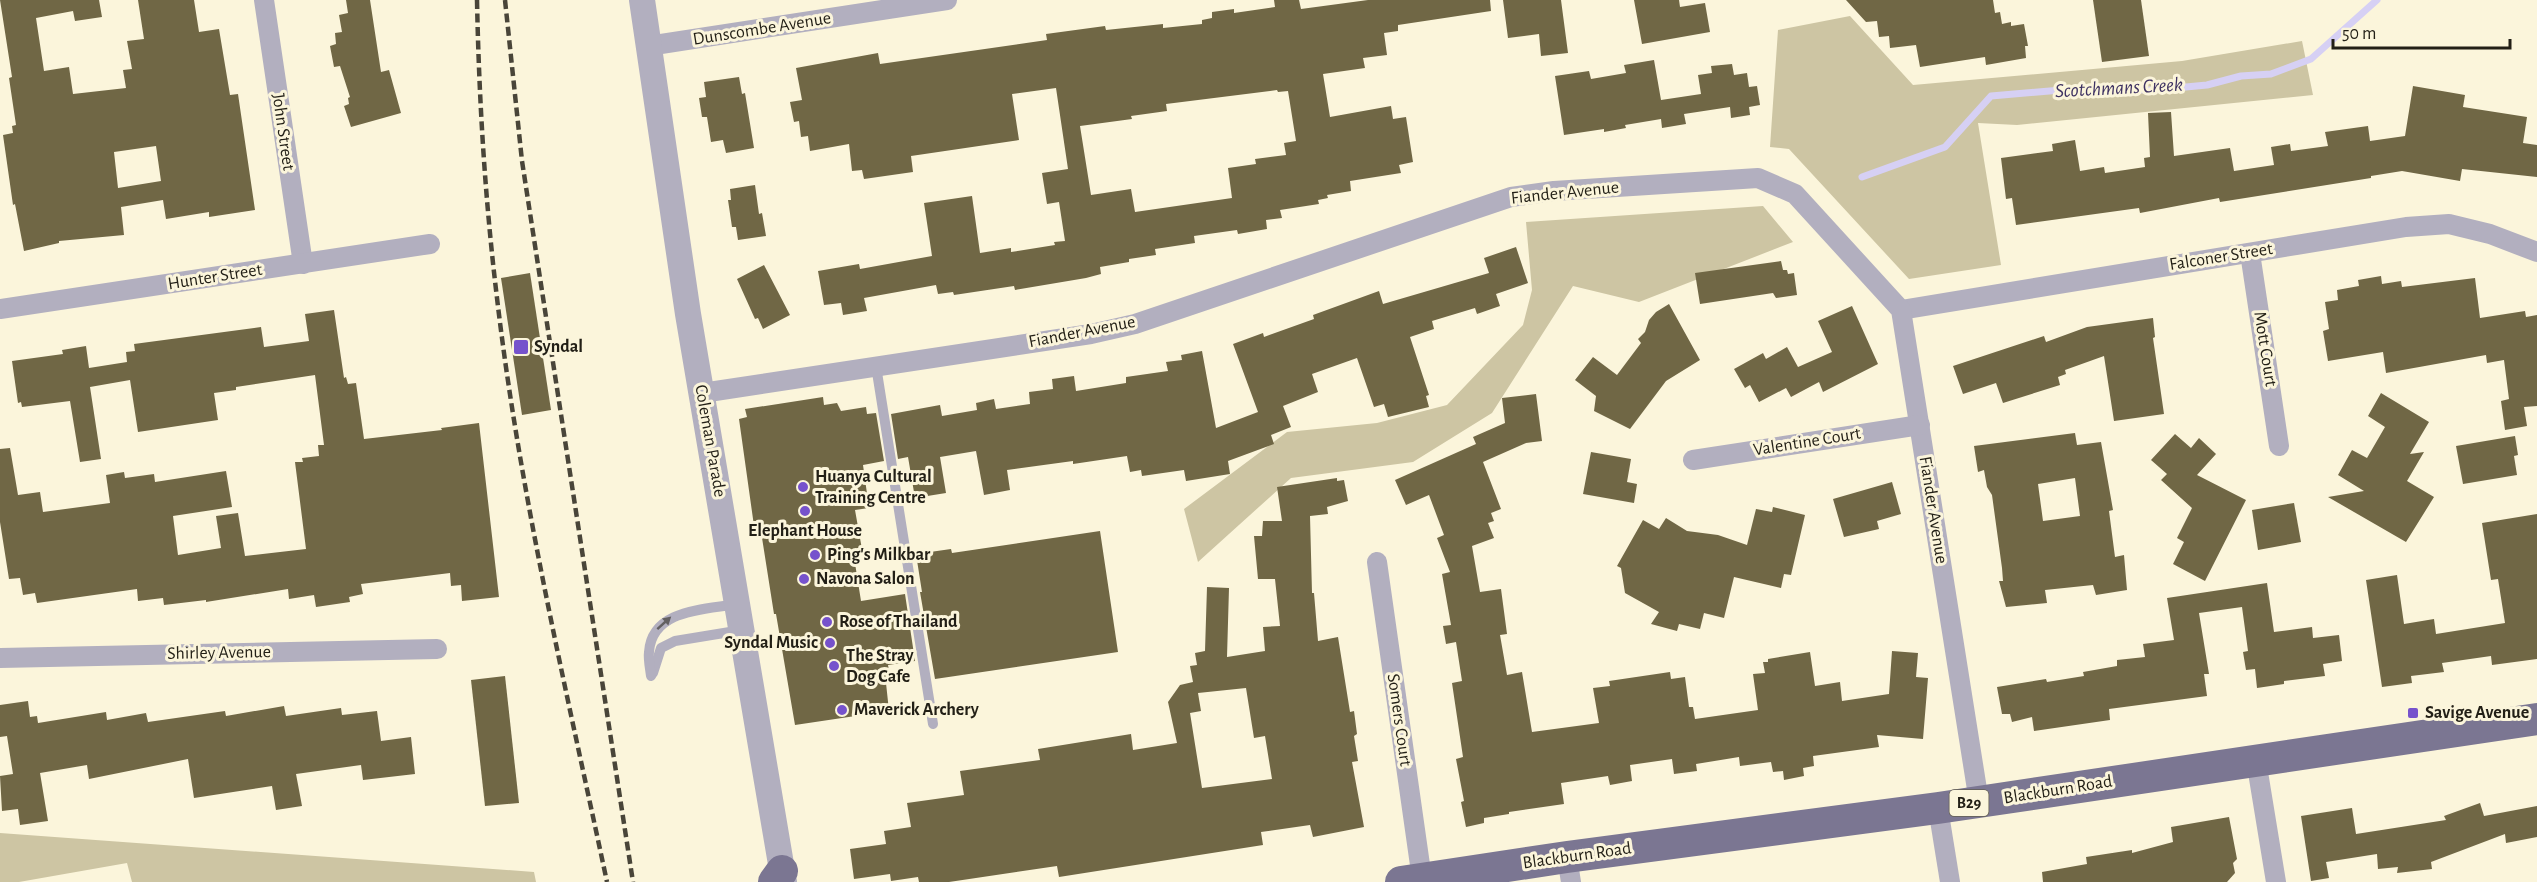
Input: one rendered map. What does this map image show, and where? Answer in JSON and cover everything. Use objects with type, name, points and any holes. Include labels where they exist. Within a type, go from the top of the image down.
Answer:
[{"type":"main road","name":"Blackburn Road","points":[[1412,880],[1569,869],[1938,808],[2537,719]]},
{"type":"street","name":"John Street","points":[[264,0],[303,264]]},
{"type":"street","name":"Coleman Parade","points":[[642,0],[780,878]]},
{"type":"street","name":"Dunscombe Avenue","points":[[648,46],[947,0]]},
{"type":"street","name":"Fiander Avenue","points":[[702,393],[1091,334],[1135,324],[1511,197],[1554,191],[1758,178],[1796,195],[1901,310],[1979,802]]},
{"type":"street","name":"Falconer Street","points":[[1901,310],[2406,227],[2449,224],[2490,234],[2537,252]]},
{"type":"street","name":"Hunter Street","points":[[0,309],[430,244]]},
{"type":"street","name":"Mott Court","points":[[2250,253],[2279,446]]},
{"type":"street","name":"Valentine Court","points":[[1693,460],[1920,425]]},
{"type":"street","name":"Somers Court","points":[[1377,562],[1412,880]]},
{"type":"street","name":"Shirley Avenue","points":[[0,658],[437,649]]},
{"type":"street","points":[[2256,760],[2276,882]]},
{"type":"street","points":[[1938,808],[1950,882]]},
{"type":"lane","points":[[876,366],[933,724]]},
{"type":"lane","points":[[737,603],[672,616],[655,631],[649,652],[651,676],[661,648],[675,641],[742,630]]},
{"type":"shaded area","points":[[1850,16],[1913,85],[2182,61],[2302,41],[2313,95],[2017,125],[1978,123],[2001,265],[1909,279],[1789,149],[1770,147],[1778,30]]},
{"type":"shaded area","points":[[1763,206],[1793,242],[1639,302],[1573,286],[1492,413],[1413,462],[1291,478],[1198,562],[1184,509],[1287,432],[1377,423],[1447,405],[1523,325],[1532,290],[1526,222]]},
{"type":"shaded area","points":[[0,833],[534,872],[536,882],[132,882],[127,863],[19,882],[0,882]]},
{"type":"building","points":[[0,0],[99,0],[102,17],[75,21],[73,11],[36,18],[44,71],[69,67],[73,94],[126,88],[123,70],[132,69],[127,41],[144,39],[138,0],[194,0],[199,32],[219,29],[230,95],[238,94],[255,210],[209,217],[209,212],[166,219],[163,200],[121,207],[124,235],[59,241],[59,243],[24,251],[15,204],[13,205],[3,135],[13,133],[12,126],[16,125],[9,78],[12,77]],"holes":[[[156,146],[161,181],[118,188],[114,152]]]},
{"type":"building","points":[[346,0],[370,0],[381,72],[389,70],[401,113],[351,127],[344,106],[349,104],[348,98],[350,97],[340,66],[334,67],[330,46],[336,44],[335,33],[342,32],[339,15],[348,13]]},
{"type":"building","points":[[1274,0],[1299,0],[1301,9],[1368,0],[1490,0],[1491,11],[1398,25],[1398,31],[1384,33],[1387,55],[1363,58],[1365,68],[1323,74],[1330,117],[1391,106],[1393,119],[1406,117],[1413,162],[1399,165],[1401,173],[1350,181],[1351,191],[1327,195],[1328,198],[1318,200],[1319,204],[1280,210],[1282,218],[1266,220],[1267,229],[1238,234],[1237,230],[1194,236],[1195,243],[1155,249],[1156,255],[1100,267],[1101,274],[1086,278],[1015,290],[1014,286],[954,295],[953,292],[938,294],[936,285],[864,298],[867,311],[843,315],[841,303],[824,305],[818,271],[859,264],[860,269],[932,256],[924,203],[972,196],[980,253],[1011,248],[1011,252],[1055,245],[1054,242],[1065,241],[1059,202],[1047,204],[1042,173],[1068,169],[1056,88],[1012,94],[1019,140],[911,156],[913,172],[864,179],[862,170],[852,171],[849,144],[810,151],[808,136],[801,137],[799,121],[794,122],[790,102],[802,100],[796,68],[878,53],[880,64],[1047,40],[1046,34],[1105,26],[1106,30],[1163,24],[1163,28],[1202,24],[1202,20],[1212,18],[1212,12],[1234,9],[1234,13],[1275,7]],"holes":[[[1277,90],[1278,92],[1288,91],[1296,141],[1284,143],[1286,155],[1255,159],[1256,164],[1228,168],[1232,198],[1135,212],[1131,189],[1091,195],[1080,126],[1132,119],[1131,116],[1167,111],[1166,104]]]},
{"type":"building","points":[[1503,0],[1561,0],[1568,53],[1541,56],[1539,34],[1508,38]]},
{"type":"building","points":[[1634,0],[1679,0],[1680,7],[1705,3],[1710,32],[1642,44]]},
{"type":"building","points":[[1846,0],[1993,0],[1995,13],[2000,12],[2002,24],[2011,22],[2011,26],[2024,24],[2028,46],[2025,46],[2026,58],[1986,65],[1985,57],[1920,67],[1916,45],[1890,48],[1889,36],[1879,37],[1877,21],[1866,22]]},
{"type":"building","points":[[2093,0],[2141,0],[2149,56],[2102,62]]},
{"type":"building","points":[[1654,60],[1661,100],[1701,94],[1698,75],[1712,73],[1711,66],[1732,64],[1734,75],[1747,73],[1749,87],[1757,86],[1760,105],[1749,107],[1750,115],[1731,118],[1730,107],[1684,114],[1686,124],[1662,128],[1661,119],[1625,125],[1626,128],[1604,132],[1604,129],[1564,135],[1555,76],[1589,71],[1591,79],[1626,73],[1624,65]]},
{"type":"building","points":[[739,77],[742,94],[745,93],[754,148],[726,153],[723,140],[711,142],[707,117],[702,117],[699,98],[706,97],[704,82]]},
{"type":"building","points":[[2413,86],[2465,95],[2463,107],[2527,117],[2523,143],[2537,145],[2537,177],[2462,169],[2460,181],[2402,171],[2220,202],[2219,198],[2140,213],[2139,208],[2016,225],[2012,198],[2006,199],[2001,158],[2053,151],[2052,144],[2075,140],[2080,171],[2104,167],[2105,173],[2145,167],[2144,158],[2150,157],[2148,113],[2171,112],[2174,156],[2230,148],[2234,171],[2274,165],[2271,147],[2290,144],[2291,151],[2328,146],[2325,132],[2368,126],[2370,141],[2405,136]]},
{"type":"building","points":[[755,185],[759,214],[762,213],[766,236],[738,240],[736,227],[732,227],[728,200],[731,200],[730,189]]},
{"type":"building","points":[[1516,247],[1528,283],[1496,294],[1500,306],[1477,314],[1475,308],[1432,321],[1434,329],[1410,337],[1429,395],[1426,396],[1429,407],[1388,417],[1384,404],[1374,407],[1357,358],[1312,374],[1318,392],[1283,406],[1291,427],[1271,435],[1274,444],[1228,461],[1230,474],[1186,481],[1184,470],[1142,476],[1141,470],[1130,472],[1127,456],[1007,470],[1010,490],[984,495],[976,451],[940,457],[946,493],[915,498],[908,457],[898,459],[891,414],[940,405],[942,416],[977,410],[976,403],[994,399],[996,409],[1030,404],[1029,392],[1053,389],[1052,379],[1074,376],[1076,391],[1126,383],[1126,377],[1168,371],[1166,362],[1182,360],[1181,355],[1202,351],[1216,428],[1258,412],[1233,344],[1263,333],[1264,337],[1314,319],[1313,315],[1379,291],[1383,304],[1489,273],[1484,258]]},
{"type":"building","points":[[1781,261],[1783,270],[1787,270],[1788,274],[1794,273],[1797,295],[1776,298],[1773,293],[1700,304],[1695,273]]},
{"type":"building","points":[[764,265],[790,315],[763,329],[758,318],[755,319],[737,279]]},
{"type":"building","points":[[530,273],[551,410],[522,415],[501,278]]},
{"type":"building","points":[[2381,276],[2382,284],[2401,281],[2402,287],[2475,278],[2480,318],[2525,311],[2526,317],[2537,315],[2537,406],[2524,407],[2527,426],[2505,430],[2501,401],[2509,399],[2504,360],[2487,363],[2486,355],[2386,373],[2383,352],[2328,361],[2323,331],[2329,329],[2325,302],[2338,300],[2337,290],[2359,286],[2358,280]]},
{"type":"building","points":[[1669,304],[1700,360],[1666,381],[1630,429],[1594,411],[1596,396],[1575,380],[1593,357],[1617,375],[1641,343],[1638,339],[1645,332],[1649,320],[1656,312]]},
{"type":"building","points":[[1852,306],[1878,364],[1823,392],[1819,382],[1791,397],[1786,388],[1759,402],[1750,385],[1745,388],[1734,369],[1763,353],[1766,359],[1787,347],[1798,367],[1832,352],[1818,321]]},
{"type":"building","points":[[334,310],[344,378],[346,377],[348,384],[356,383],[364,439],[442,430],[441,428],[479,423],[499,597],[462,601],[461,585],[451,586],[450,573],[361,584],[363,594],[349,597],[350,602],[316,607],[314,595],[289,599],[288,589],[206,602],[206,600],[164,605],[163,598],[138,601],[137,589],[37,603],[35,593],[23,595],[20,578],[9,579],[0,522],[0,449],[10,448],[18,495],[40,492],[43,512],[110,503],[106,475],[124,472],[125,478],[154,474],[155,482],[226,471],[232,507],[173,516],[178,555],[221,548],[216,516],[238,513],[245,556],[306,549],[295,462],[303,462],[302,458],[319,456],[318,445],[324,445],[315,375],[236,387],[236,390],[214,393],[218,420],[138,432],[130,380],[90,387],[101,459],[80,462],[70,401],[22,407],[21,402],[18,403],[12,361],[63,354],[62,350],[86,346],[89,368],[127,362],[126,352],[135,351],[134,344],[261,327],[264,347],[309,341],[305,314]]},
{"type":"building","points":[[2153,318],[2155,337],[2153,338],[2164,414],[2114,421],[2104,356],[2065,370],[2066,374],[2058,377],[2060,385],[2003,403],[1996,383],[1963,394],[1953,366],[2044,336],[2046,342],[2087,327]]},
{"type":"building","points":[[2381,393],[2429,422],[2410,454],[2424,452],[2407,481],[2434,497],[2406,542],[2328,497],[2364,491],[2338,475],[2352,450],[2367,458],[2385,427],[2368,416]]},
{"type":"building","points":[[1536,394],[1542,441],[1526,443],[1483,462],[1501,509],[1491,513],[1494,521],[1488,523],[1494,538],[1472,546],[1480,592],[1501,589],[1507,634],[1500,635],[1507,675],[1522,672],[1532,732],[1599,723],[1593,688],[1610,686],[1609,681],[1670,672],[1671,679],[1685,677],[1689,707],[1693,707],[1695,719],[1758,710],[1753,674],[1765,673],[1763,662],[1768,662],[1768,659],[1810,652],[1815,686],[1840,682],[1842,701],[1889,694],[1892,651],[1918,653],[1916,677],[1928,678],[1923,739],[1877,735],[1879,747],[1813,756],[1814,766],[1803,768],[1804,776],[1784,780],[1783,771],[1773,772],[1771,762],[1740,766],[1739,757],[1696,764],[1697,771],[1674,774],[1672,759],[1630,765],[1632,781],[1610,785],[1608,776],[1561,783],[1564,804],[1509,812],[1509,814],[1484,818],[1484,823],[1466,827],[1461,802],[1464,801],[1456,759],[1463,757],[1452,683],[1462,681],[1456,642],[1446,644],[1443,626],[1451,625],[1442,574],[1450,572],[1437,538],[1444,535],[1429,495],[1406,505],[1395,480],[1476,444],[1473,437],[1505,423],[1502,398]]},
{"type":"building","points":[[823,397],[824,405],[837,403],[841,411],[866,407],[867,414],[876,413],[884,461],[863,465],[869,508],[855,510],[863,555],[854,557],[861,601],[905,594],[915,661],[888,665],[891,682],[886,683],[889,711],[795,725],[760,525],[754,526],[739,419],[747,417],[745,409]]},
{"type":"building","points":[[2075,433],[2077,445],[2101,442],[2113,510],[2109,511],[2115,557],[2124,555],[2127,590],[2096,595],[2093,585],[2045,590],[2047,603],[2006,607],[1999,581],[2003,581],[2002,568],[1992,495],[1987,487],[1984,470],[1978,472],[1974,446]],"holes":[[[2075,478],[2080,516],[2043,521],[2038,484]]]},
{"type":"building","points":[[2175,434],[2191,448],[2199,438],[2216,454],[2197,475],[2246,500],[2205,581],[2173,564],[2184,542],[2177,538],[2192,508],[2161,480],[2167,474],[2151,460]]},
{"type":"building","points":[[2515,436],[2518,455],[2514,456],[2517,475],[2463,484],[2456,446]]},
{"type":"building","points":[[1591,452],[1631,459],[1627,482],[1637,484],[1634,503],[1583,494]]},
{"type":"building","points":[[1337,478],[1337,481],[1344,480],[1348,501],[1327,507],[1328,514],[1310,516],[1312,593],[1314,593],[1318,641],[1338,637],[1350,712],[1354,711],[1357,734],[1354,736],[1358,761],[1352,762],[1364,827],[1313,837],[1310,825],[1261,832],[1263,845],[1059,877],[1057,866],[949,882],[919,882],[918,877],[891,881],[890,874],[854,879],[850,849],[886,844],[884,831],[911,827],[907,803],[964,795],[960,771],[1040,760],[1038,749],[1131,734],[1133,750],[1177,743],[1168,702],[1180,685],[1193,682],[1190,666],[1197,665],[1195,653],[1205,651],[1207,587],[1229,588],[1227,657],[1265,651],[1263,627],[1280,626],[1275,579],[1258,579],[1254,536],[1262,536],[1263,521],[1282,521],[1277,487]],"holes":[[[1246,688],[1254,738],[1265,736],[1272,779],[1202,788],[1190,713],[1201,711],[1198,693]]]},
{"type":"building","points":[[1892,482],[1901,514],[1877,521],[1879,529],[1844,537],[1833,499]]},
{"type":"building","points":[[2294,503],[2301,542],[2258,550],[2252,510]]},
{"type":"building","points":[[1773,507],[1805,515],[1791,575],[1784,574],[1781,588],[1734,577],[1724,618],[1704,613],[1700,629],[1679,624],[1677,631],[1651,624],[1659,612],[1625,593],[1621,568],[1617,566],[1643,520],[1659,529],[1666,518],[1687,531],[1718,535],[1747,545],[1756,509],[1772,512]]},
{"type":"building","points":[[2537,514],[2537,659],[2492,665],[2491,656],[2442,663],[2444,672],[2411,676],[2412,683],[2382,687],[2366,580],[2397,575],[2404,624],[2434,619],[2436,634],[2505,623],[2498,579],[2491,580],[2482,523]]},
{"type":"building","points":[[1100,531],[1118,652],[935,679],[916,554],[951,549],[952,553]]},
{"type":"building","points":[[2267,583],[2274,632],[2312,627],[2313,638],[2339,635],[2342,661],[2323,664],[2325,676],[2284,681],[2284,684],[2257,688],[2255,669],[2246,670],[2243,652],[2248,651],[2242,607],[2199,613],[2209,674],[2204,674],[2207,696],[2109,709],[2110,720],[2034,731],[2032,717],[2012,722],[2010,714],[2002,714],[1997,687],[2084,676],[2083,672],[2117,666],[2117,660],[2145,657],[2143,644],[2174,640],[2167,598]]},
{"type":"building","points":[[505,676],[519,803],[485,806],[471,680]]},
{"type":"building","points":[[28,701],[30,717],[37,716],[38,723],[106,712],[107,720],[146,713],[148,722],[225,711],[226,716],[284,706],[286,716],[341,708],[342,715],[377,711],[381,741],[411,737],[415,774],[363,780],[361,765],[296,774],[302,806],[276,810],[272,786],[194,798],[188,759],[89,779],[87,765],[40,773],[48,821],[20,825],[18,809],[2,811],[0,776],[13,774],[7,736],[0,737],[0,705]]},
{"type":"building","points":[[2480,803],[2484,816],[2537,806],[2537,837],[2506,843],[2505,834],[2431,862],[2432,869],[2397,873],[2398,867],[2378,869],[2377,854],[2326,862],[2329,878],[2311,881],[2301,816],[2352,808],[2356,834],[2446,820],[2444,816]]},
{"type":"building","points":[[2229,817],[2237,859],[2233,863],[2235,873],[2227,882],[2043,882],[2042,872],[2087,864],[2086,857],[2132,850],[2132,853],[2173,842],[2171,827]]},
{"type":"waterway","name":"Scotchmans Creek","points":[[1862,177],[1945,147],[1991,96],[2073,89],[2154,90],[2207,85],[2241,76],[2271,74],[2311,59],[2377,0]]},
{"type":"railway","points":[[477,0],[486,187],[507,372],[545,592],[607,882]]},
{"type":"railway","points":[[505,0],[522,161],[633,882]]},
{"type":"place","name":"Syndal","points":[[521,347]]},
{"type":"place","name":"Huanya Cultural Training Centre","points":[[803,487]]},
{"type":"place","name":"Elephant House","points":[[805,511]]},
{"type":"place","name":"Ping's Milkbar","points":[[815,555]]},
{"type":"place","name":"Navona Salon","points":[[804,579]]},
{"type":"place","name":"Rose of Thailand","points":[[827,622]]},
{"type":"place","name":"Syndal Music","points":[[830,643]]},
{"type":"place","name":"The Stray Dog Cafe","points":[[834,666]]},
{"type":"place","name":"Maverick Archery","points":[[842,710]]},
{"type":"place","name":"Savige Avenue","points":[[2413,713]]}]
